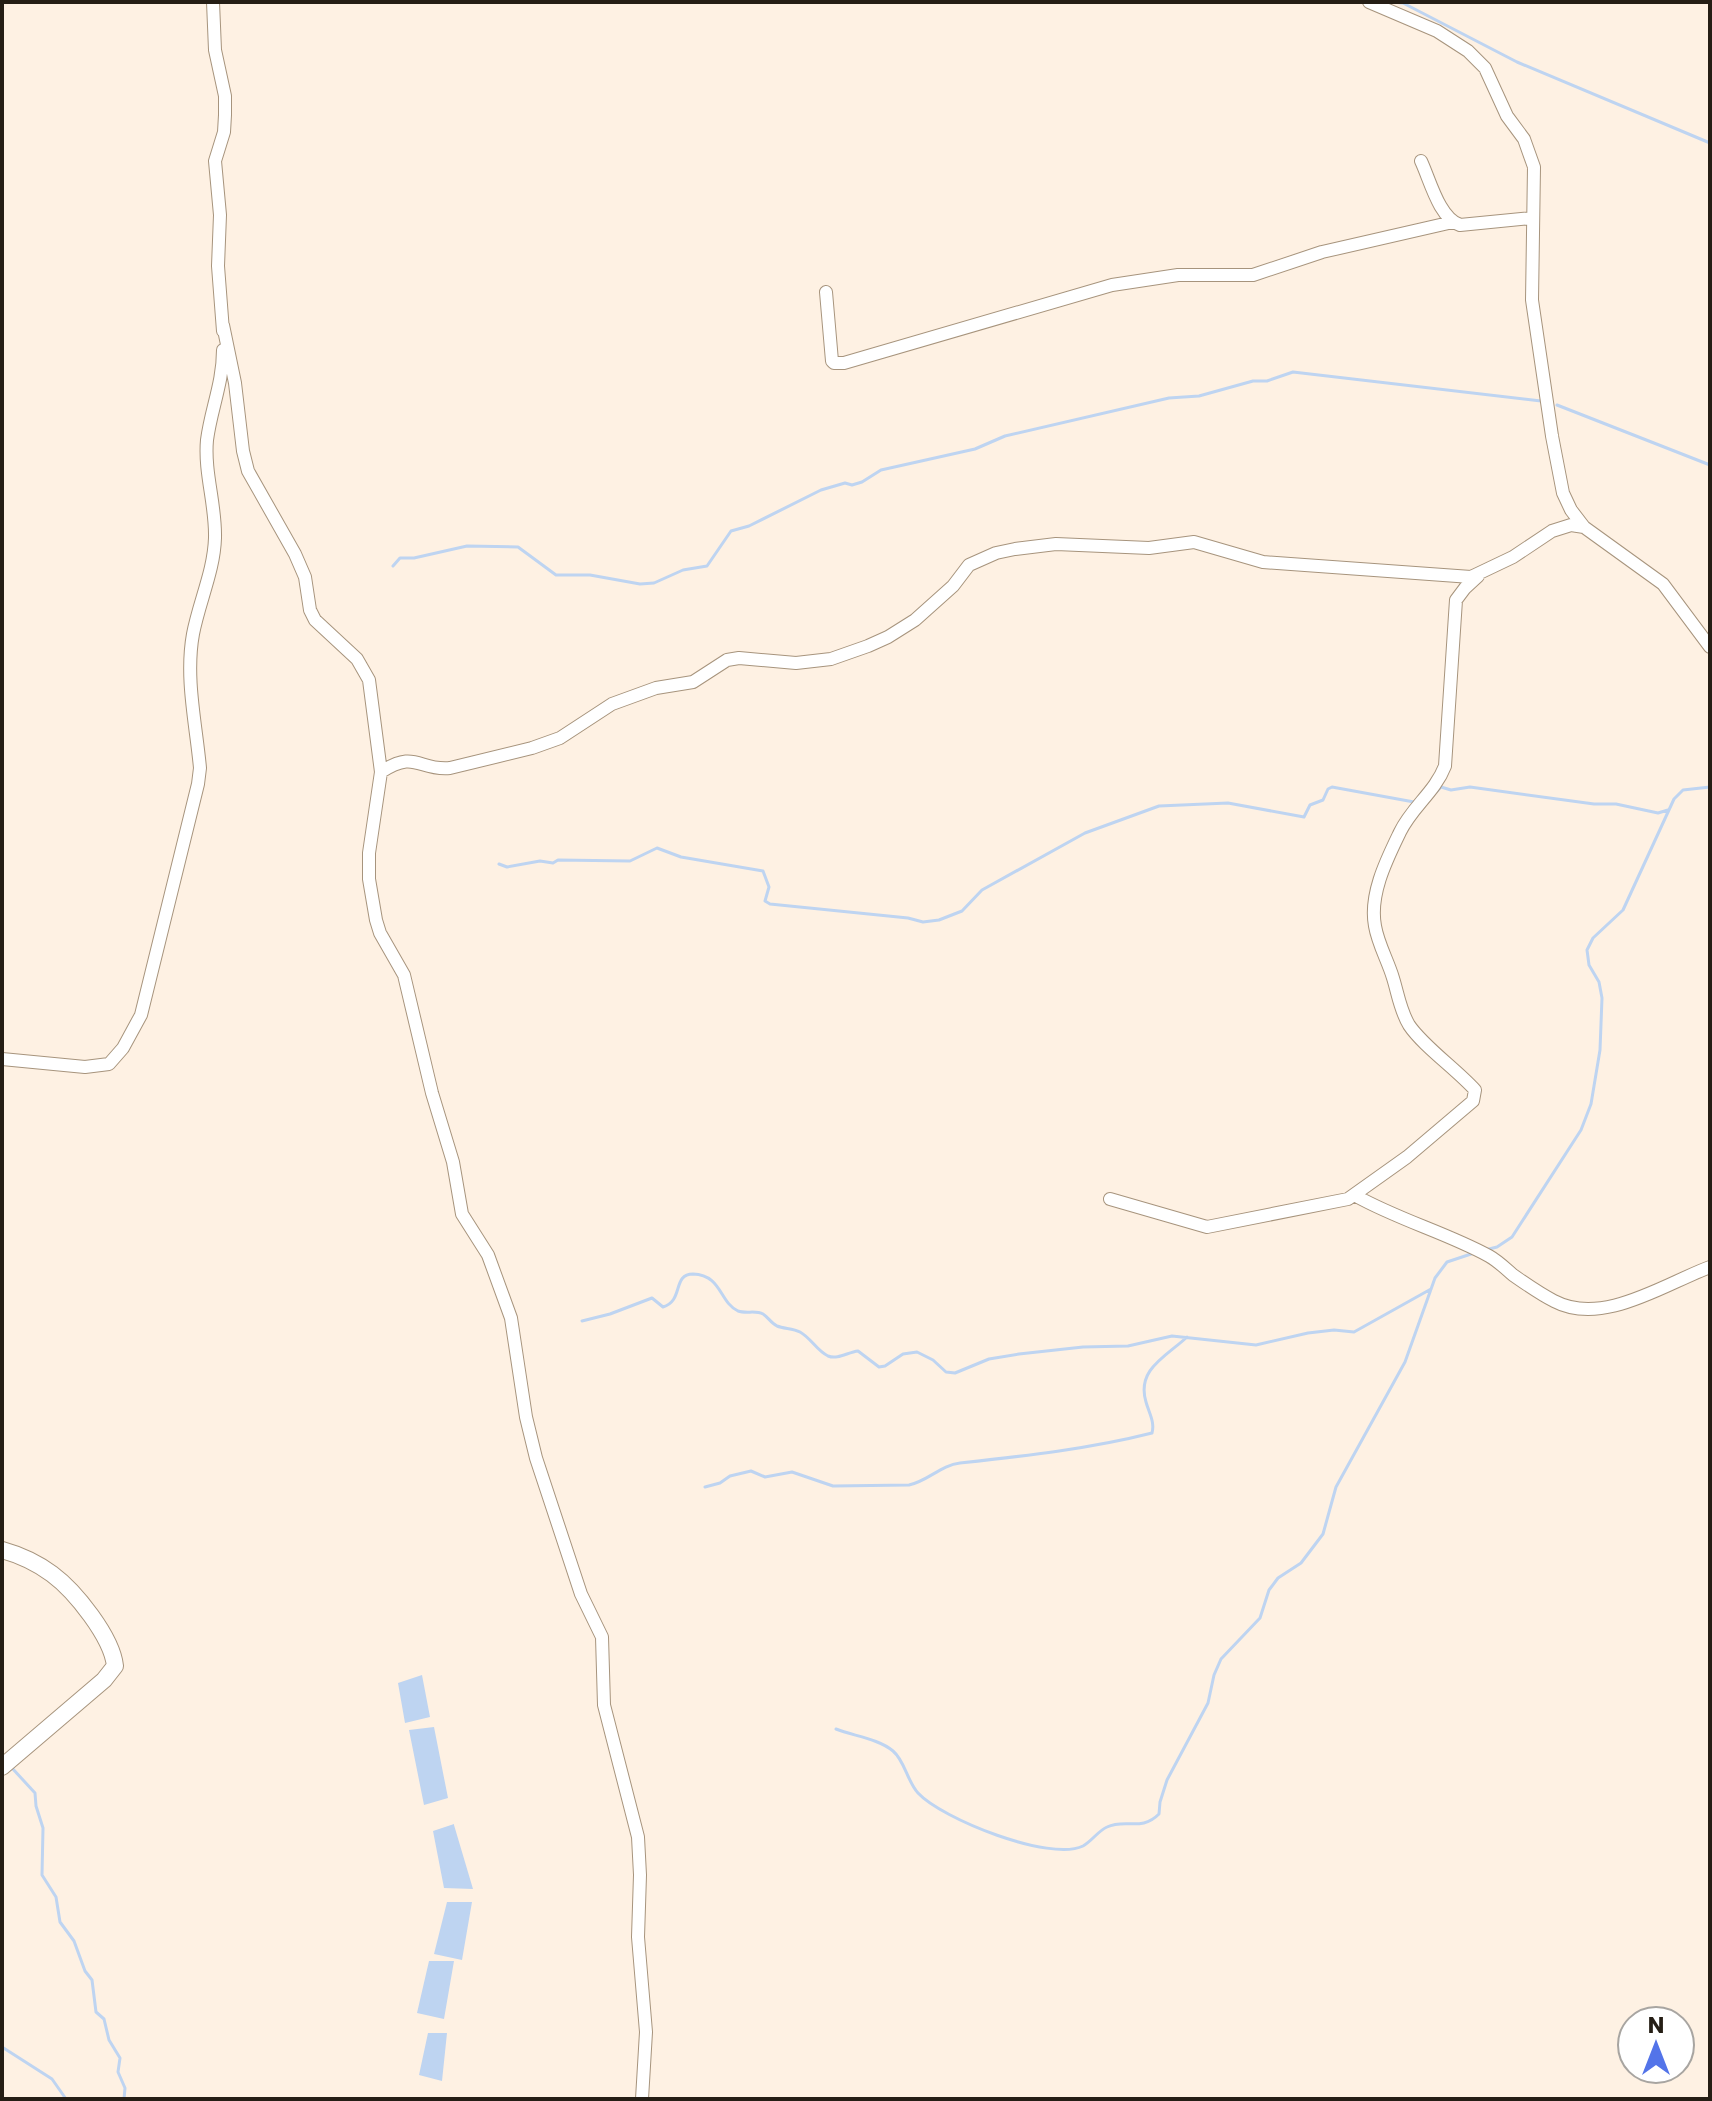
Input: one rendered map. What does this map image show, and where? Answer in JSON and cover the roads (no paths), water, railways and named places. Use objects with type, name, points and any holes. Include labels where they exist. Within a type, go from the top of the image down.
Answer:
[{"type":"street","points":[[2,1059],[85,1067],[109,1064],[123,1048],[141,1015],[182,859],[198,784],[200,768],[191,663],[193,635],[213,560],[215,537],[207,448],[223,366],[218,266],[220,215],[215,161],[224,132],[225,105],[215,50],[216,16],[213,2]]},
{"type":"street","points":[[1369,2],[1447,36],[1468,51],[1485,68],[1507,116],[1524,139],[1533,159],[1532,300],[1563,493],[1584,527],[1663,584],[1710,647]]},
{"type":"street","points":[[1421,161],[1445,214],[1453,222],[1460,225],[1532,218]]},
{"type":"street","points":[[826,292],[832,361],[844,363],[1112,285],[1178,275],[1253,275],[1322,252],[1453,222]]},
{"type":"street","points":[[223,325],[248,471],[295,554],[305,577],[310,610],[315,620],[357,659],[369,680],[381,772],[369,853],[369,879],[376,920],[404,975],[432,1093],[453,1162],[462,1214],[488,1255],[511,1318],[528,1427],[540,1472],[581,1594],[602,1637],[604,1705],[638,1837],[638,1937],[646,2032],[642,2099]]},
{"type":"street","points":[[1552,531],[1560,521],[1563,493]]},
{"type":"street","points":[[381,772],[405,760],[416,760],[438,769],[450,768],[532,748],[560,738],[612,704],[656,688],[693,682],[727,660],[739,658],[796,663],[831,659],[902,629],[953,586],[969,565],[996,553],[1015,549],[1056,544],[1149,548],[1194,542],[1263,562],[1471,577],[1513,557],[1552,531],[1571,525],[1584,527]]},
{"type":"street","points":[[1110,1199],[1207,1227],[1356,1196],[1453,1120],[1475,1097],[1475,1090],[1461,1074],[1410,1025],[1397,997],[1375,927],[1374,910],[1382,874],[1402,827],[1417,803],[1437,783],[1445,766],[1456,600],[1480,574]]},
{"type":"street","points":[[1356,1196],[1490,1256],[1515,1276],[1565,1306],[1622,1304],[1710,1267]]},
{"type":"street","points":[[2,1550],[20,1555],[61,1581],[100,1631],[115,1666],[104,1680],[2,1767]]},
{"type":"water","points":[[422,1675],[430,1717],[405,1723],[398,1683]]},
{"type":"water","points":[[434,1727],[448,1798],[424,1805],[409,1730]]},
{"type":"water","points":[[454,1824],[473,1889],[444,1888],[433,1831]]},
{"type":"water","points":[[447,1902],[472,1902],[462,1960],[434,1954]]},
{"type":"water","points":[[429,1961],[454,1961],[444,2019],[417,2013]]},
{"type":"water","points":[[428,2033],[447,2033],[442,2081],[419,2075]]},
{"type":"waterway","points":[[1392,2],[1403,3],[1517,62],[1710,143]]},
{"type":"waterway","points":[[393,566],[400,558],[414,558],[467,546],[518,547],[556,575],[590,575],[640,584],[654,583],[683,570],[707,566],[731,531],[749,526],[821,490],[862,482],[881,470],[975,449],[1005,436],[1169,398],[1199,396],[1253,381],[1267,381],[1293,372],[1541,401]]},
{"type":"waterway","points":[[1557,405],[1710,465]]},
{"type":"waterway","points":[[499,864],[507,867],[558,860],[630,861],[657,848],[681,857],[763,871],[769,887],[765,901],[770,904],[923,922],[939,920],[962,911],[982,890],[1085,833],[1159,806],[1228,803],[1304,817],[1310,805],[1323,800],[1332,787],[1414,802]]},
{"type":"waterway","points":[[1426,803],[1441,787],[1451,790],[1470,787],[1594,804],[1616,804],[1658,813],[1668,810]]},
{"type":"waterway","points":[[1485,1250],[1497,1247],[1512,1237],[1581,1130],[1591,1104],[1600,1050],[1602,998],[1599,982],[1589,965],[1587,950],[1593,938],[1623,910],[1674,799],[1683,790],[1710,787]]},
{"type":"waterway","points":[[836,1729],[874,1741],[893,1751],[918,1793],[949,1814],[1023,1843],[1047,1848],[1083,1846],[1107,1827],[1140,1824],[1159,1814],[1167,1780],[1208,1703],[1221,1659],[1260,1618],[1269,1590],[1278,1578],[1301,1563],[1323,1534],[1336,1487],[1405,1362],[1435,1278],[1447,1262],[1474,1253]]},
{"type":"waterway","points":[[582,1321],[652,1298],[663,1307],[674,1299],[682,1278],[693,1274],[710,1279],[738,1311],[760,1313],[777,1326],[800,1332],[828,1356],[858,1351],[879,1367],[903,1354],[917,1352],[933,1360],[946,1372],[955,1373],[989,1359],[1083,1347],[1128,1346],[1172,1336],[1256,1345],[1308,1333],[1334,1330],[1354,1332],[1431,1289]]},
{"type":"waterway","points":[[705,1487],[751,1471],[765,1477],[792,1472],[833,1486],[909,1485],[953,1464],[1080,1448],[1152,1433],[1145,1381],[1155,1364],[1187,1337]]},
{"type":"waterway","points":[[12,1768],[35,1793],[43,1828],[42,1875],[56,1897],[60,1922],[74,1941],[85,1971],[92,1980],[96,2012],[104,2019],[109,2040],[120,2058],[118,2072],[125,2088],[124,2099]]},
{"type":"waterway","points":[[2,2047],[52,2079],[66,2099]]}]
